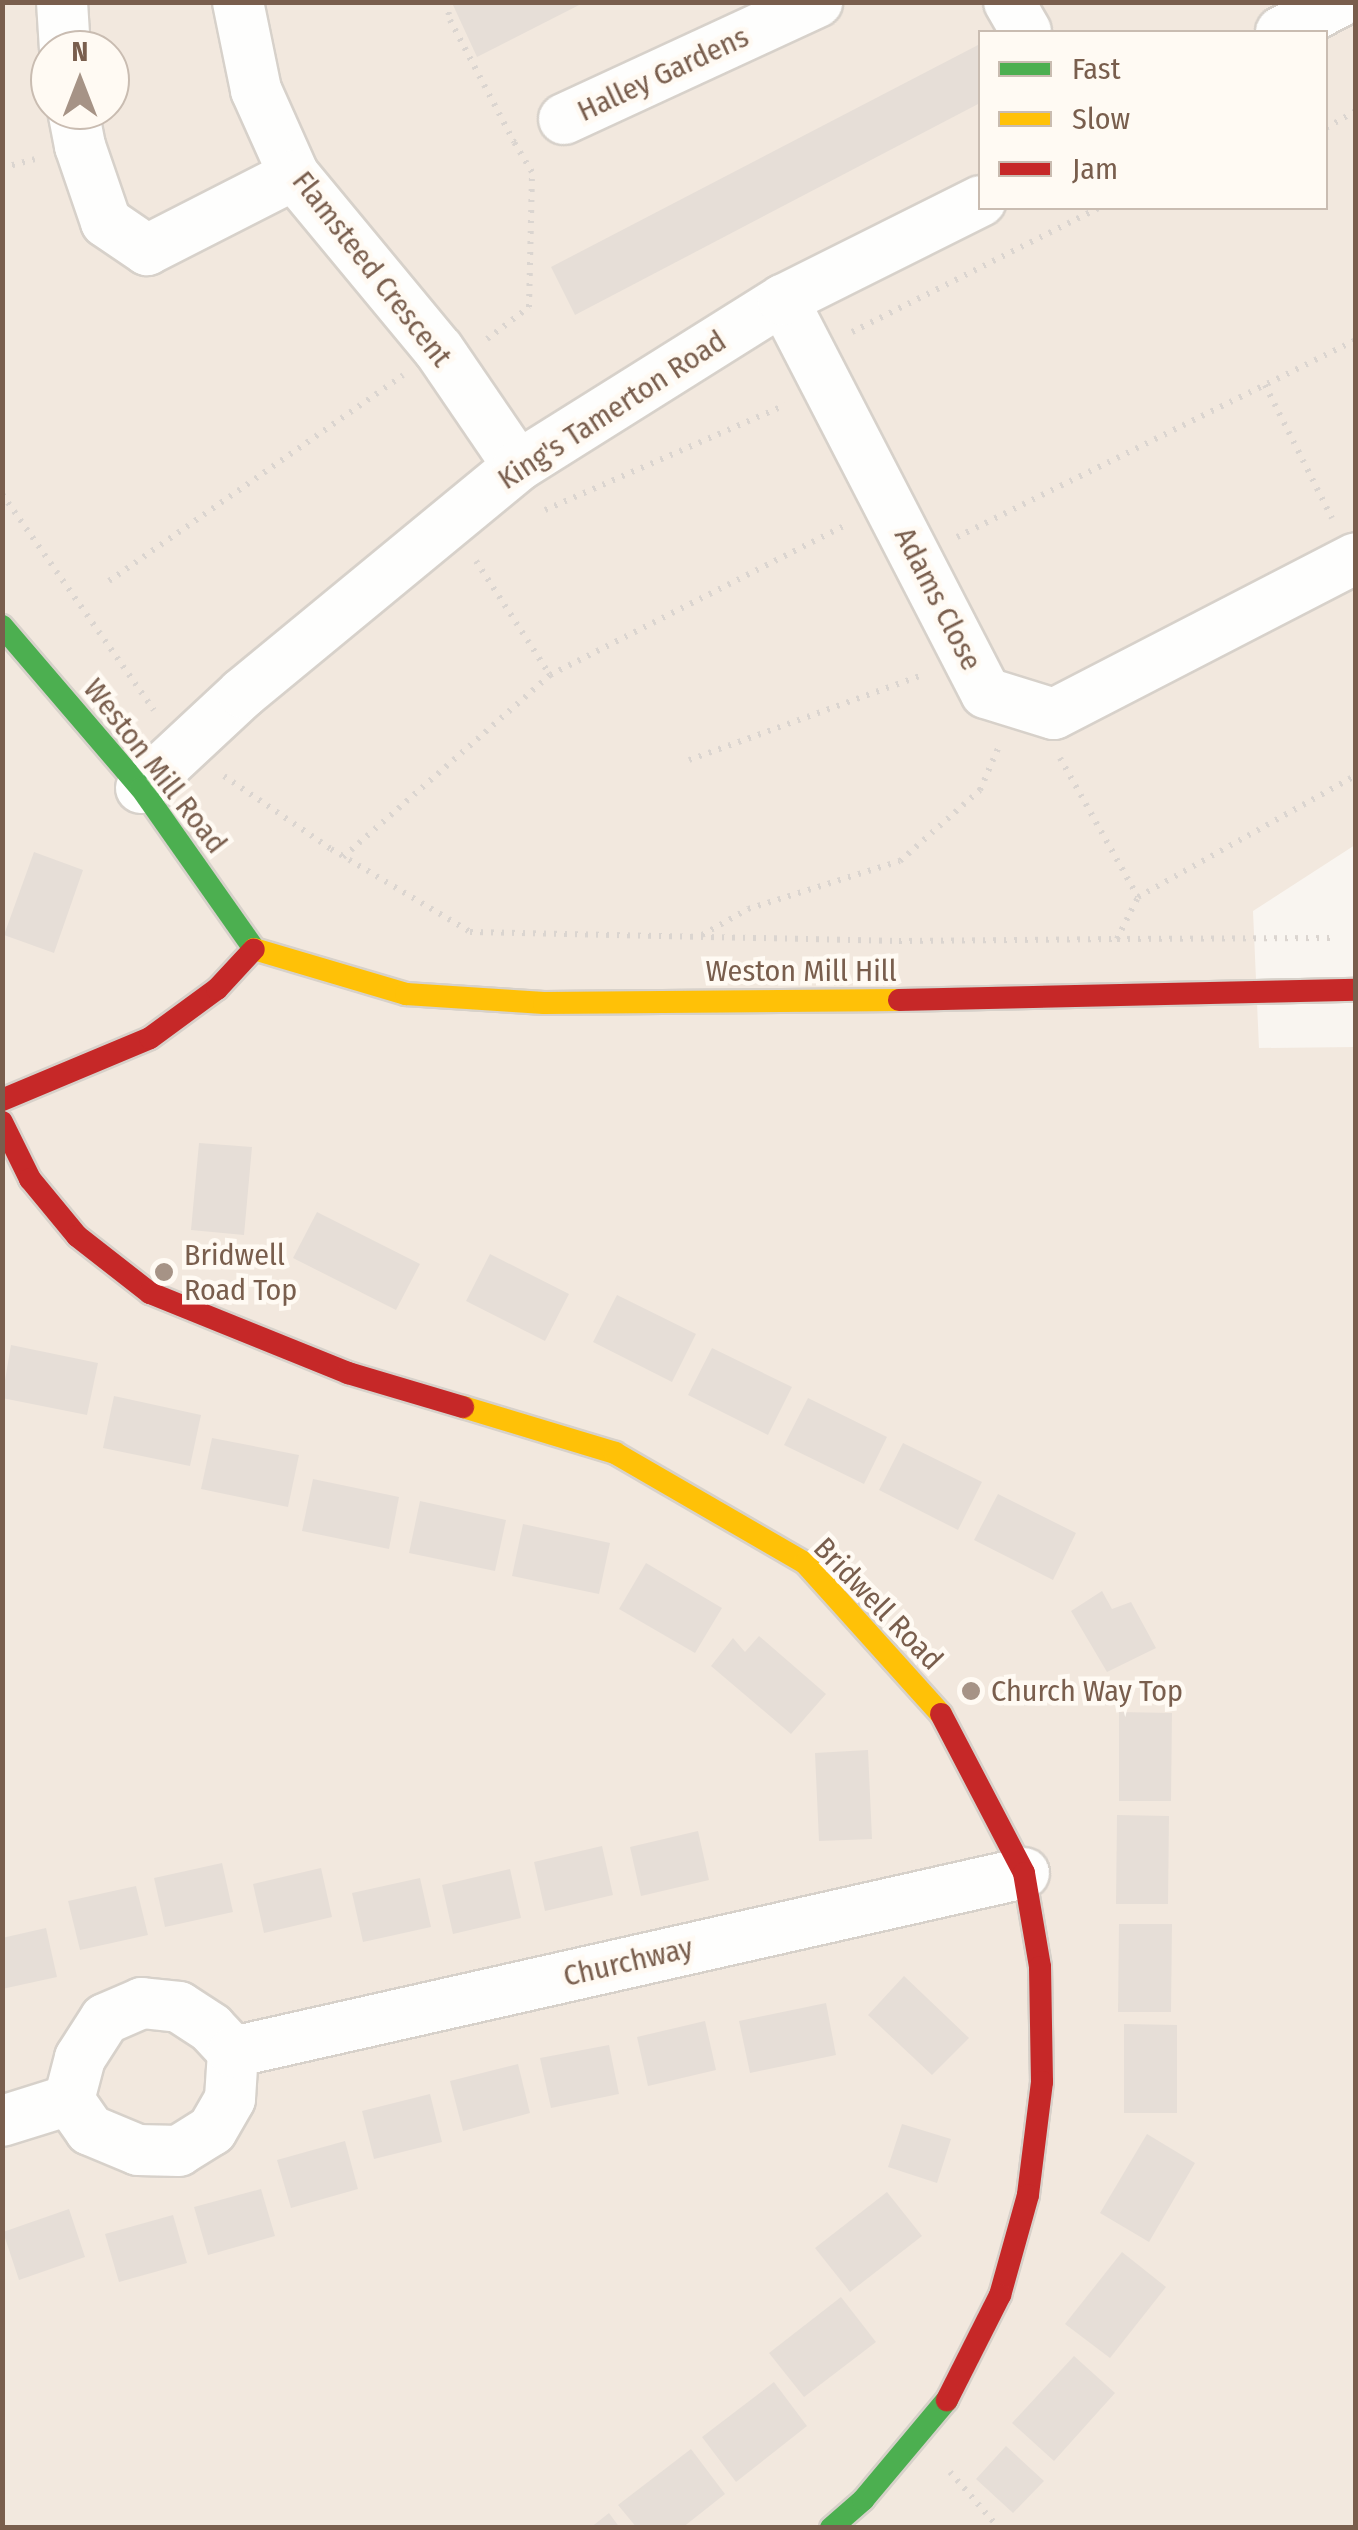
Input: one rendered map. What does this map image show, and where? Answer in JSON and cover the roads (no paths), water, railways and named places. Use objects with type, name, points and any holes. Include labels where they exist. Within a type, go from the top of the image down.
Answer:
[{"type":"street","points":[[62,2],[64,30]]},
{"type":"street","name":"Flamsteed Crescent","points":[[238,2],[256,90],[294,174],[445,358],[518,466]]},
{"type":"street","name":"Halley Gardens","points":[[564,120],[816,2]]},
{"type":"street","points":[[1009,2],[1025,30]]},
{"type":"street","points":[[1285,30],[1339,2]]},
{"type":"street","points":[[77,130],[106,222],[147,250],[294,174]]},
{"type":"street","name":"King's Tamerton Road","points":[[141,788],[243,694],[518,466],[783,300],[978,202]]},
{"type":"street","name":"Adams Close","points":[[783,300],[986,694],[1054,714],[1354,558]]},
{"type":"street","name":"Weston Mill Road","points":[[2,626],[141,788],[254,949]]},
{"type":"street","points":[[2,1100],[150,1038],[217,989],[254,949]]},
{"type":"street","name":"Weston Mill Hill","points":[[254,949],[406,994],[544,1003],[1108,999],[1356,990]]},
{"type":"street","name":"Bridwell Road","points":[[2,1122],[30,1178],[77,1236],[150,1293],[348,1373],[616,1453],[804,1563],[943,1716],[1024,1873],[1040,1966],[1042,2063],[1028,2195],[1000,2294],[944,2405],[863,2500],[831,2528]]},
{"type":"street","name":"Churchway","points":[[233,2052],[1024,1873]]},
{"type":"street","points":[[142,2003],[180,2007],[211,2028],[233,2052],[230,2099],[212,2130],[180,2151],[138,2150],[90,2130],[69,2100],[80,2058],[104,2019],[142,2003]]},
{"type":"street","points":[[2,2121],[69,2100]]},
{"type":"place","name":"Bridwell Road Top","points":[[164,1272]]},
{"type":"place","name":"Church Way Top","points":[[971,1691]]}]
